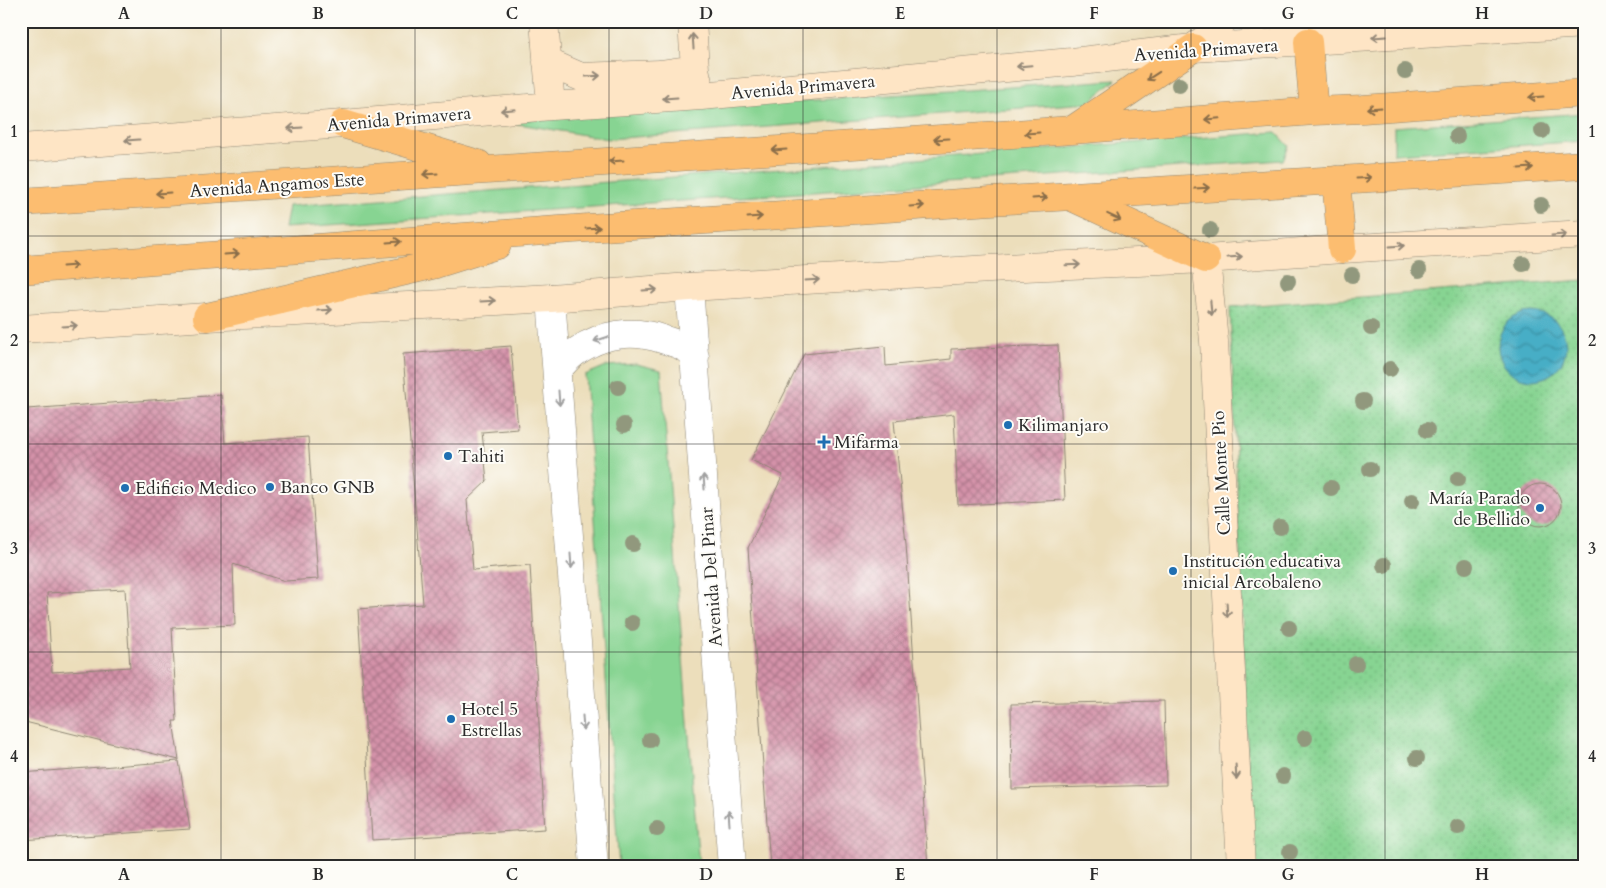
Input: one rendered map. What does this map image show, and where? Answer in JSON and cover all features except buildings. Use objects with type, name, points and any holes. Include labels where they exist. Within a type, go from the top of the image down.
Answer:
[{"type":"main road","points":[[544,21],[551,106]]},
{"type":"main road","points":[[692,21],[695,69],[701,96]]},
{"type":"main road","points":[[1072,130],[1176,61],[1212,34],[1223,21]]},
{"type":"main road","points":[[1283,21],[1308,42],[1314,111]]},
{"type":"main road","name":"Avenida Primavera","points":[[22,142],[343,124],[551,106],[701,96],[1072,62],[1193,48],[1585,24]]},
{"type":"main road","points":[[547,62],[581,77],[660,74],[695,69]]},
{"type":"main road","points":[[343,124],[496,170],[1585,93]]},
{"type":"main road","points":[[21,270],[544,231],[1070,196],[1585,165]]},
{"type":"main road","name":"Avenida Angamos Este","points":[[21,202],[496,170]]},
{"type":"main road","points":[[1336,180],[1342,249]]},
{"type":"main road","points":[[1070,196],[1206,259]]},
{"type":"main road","points":[[207,317],[436,264],[544,231]]},
{"type":"main road","points":[[21,329],[551,298],[689,287],[1024,267],[1206,259],[1585,234]]},
{"type":"main road","name":"Calle Monte Pio","points":[[1206,259],[1214,341],[1240,867]]},
{"type":"street","name":"Avenida Del Pinar","points":[[689,287],[732,867]]},
{"type":"street","points":[[551,298],[594,867]]},
{"type":"street","points":[[557,370],[575,352],[590,343],[598,339],[623,333],[649,335],[685,346],[695,358]]},
{"type":"green space","points":[[1116,80],[1088,103],[608,139],[501,121]]},
{"type":"green space","points":[[1585,113],[1585,141],[1394,154],[1394,127]]},
{"type":"green space","points":[[1276,132],[1289,146],[1283,160],[284,228],[288,206]]},
{"type":"green space","points":[[1585,280],[1585,867],[1252,867],[1230,307]]},
{"type":"green space","points":[[636,364],[661,370],[699,867],[619,867],[585,375],[606,366]]},
{"type":"water","points":[[1525,312],[1539,312],[1551,317],[1561,327],[1566,339],[1566,353],[1561,365],[1551,375],[1539,380],[1525,380],[1513,375],[1503,365],[1498,353],[1498,339],[1503,327],[1513,317]]},
{"type":"place","name":"Kilimanjaro","points":[[1008,425]]},
{"type":"place","name":"Mifarma","points":[[824,442]]},
{"type":"place","name":"Tahiti","points":[[448,456]]},
{"type":"place","name":"Banco GNB","points":[[270,487]]},
{"type":"place","name":"Edificio Medico","points":[[125,488]]},
{"type":"place","name":"María Parado de Bellido","points":[[1540,508]]},
{"type":"place","name":"Institución educativa inicial Arcobaleno","points":[[1173,571]]},
{"type":"place","name":"Hotel 5 Estrellas","points":[[451,719]]}]
